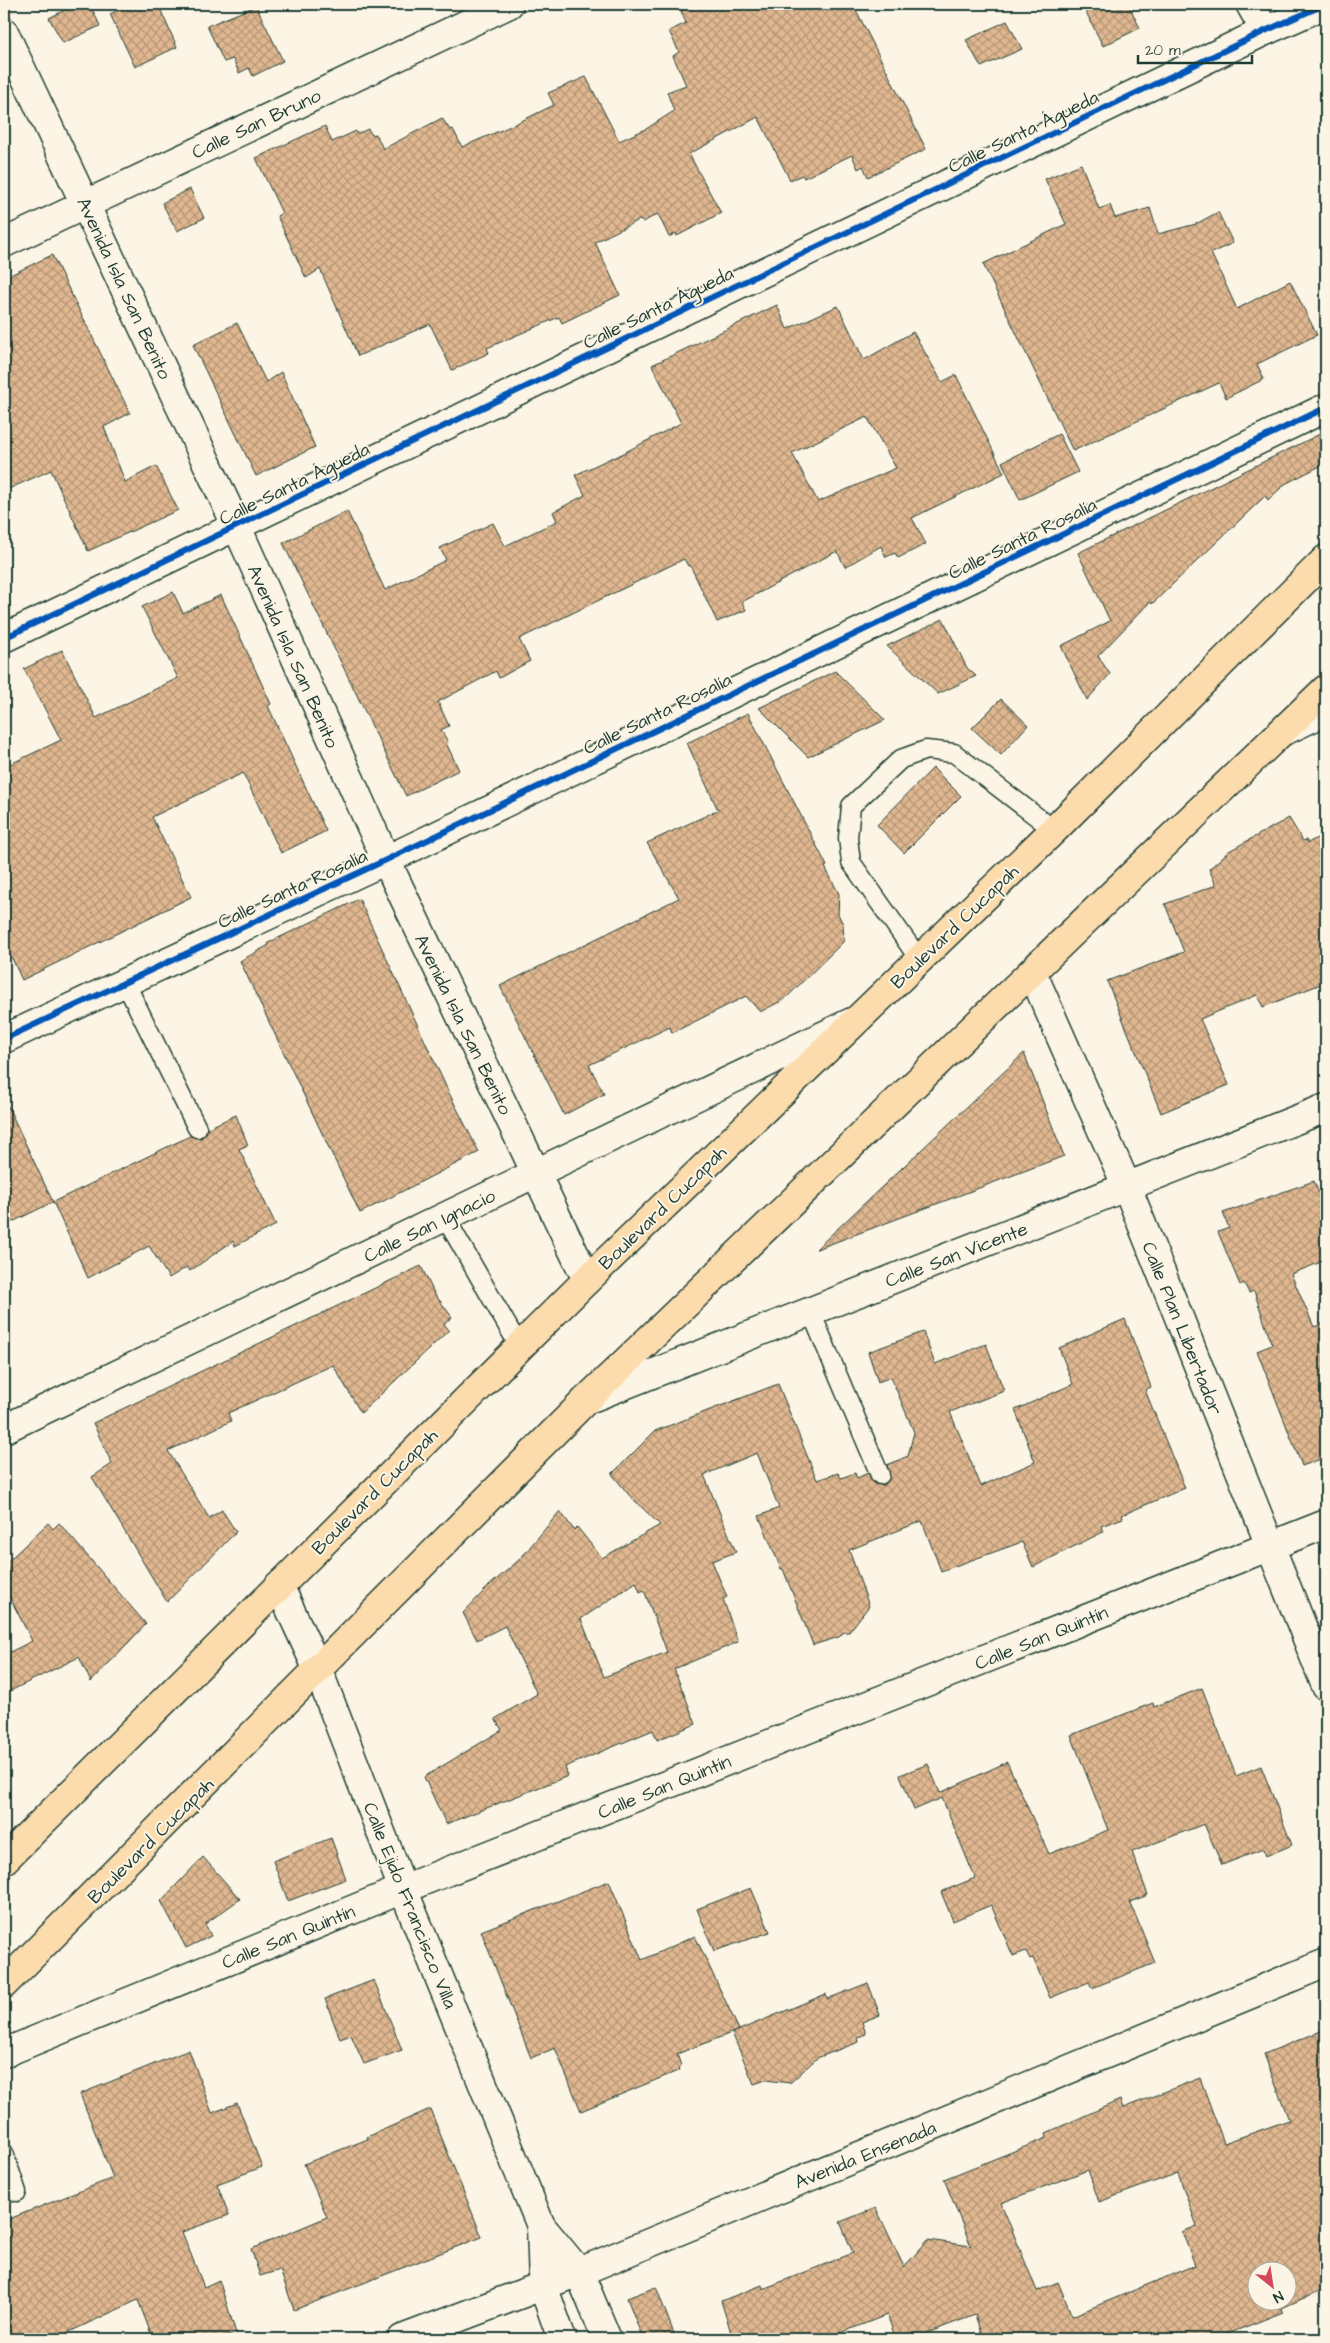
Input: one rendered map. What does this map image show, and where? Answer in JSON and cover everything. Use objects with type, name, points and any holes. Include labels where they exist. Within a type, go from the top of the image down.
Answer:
[{"type":"main road","name":"Boulevard Cucapah","points":[[4,1860],[519,1346],[1054,830],[1326,559]]},
{"type":"main road","name":"Boulevard Cucapah","points":[[4,1984],[586,1400],[1326,689]]},
{"type":"street","name":"Calle San Bruno","points":[[4,243],[509,4]]},
{"type":"street","points":[[1250,4],[1265,31]]},
{"type":"street","name":"Calle Santa Águeda","points":[[4,638],[1265,31],[1326,4]]},
{"type":"street","name":"Avenida Isla San Benito","points":[[4,32],[237,527],[386,860],[587,1280]]},
{"type":"street","name":"Calle Santa Rosalía","points":[[4,1039],[386,860],[1321,410]]},
{"type":"street","points":[[1280,733],[1326,711]]},
{"type":"street","name":"Calle Plan Libertador","points":[[1032,972],[1127,1188],[1326,1686]]},
{"type":"street","name":"Calle San Ignacio","points":[[4,1429],[854,1021]]},
{"type":"street","name":"Calle San Vicente","points":[[586,1400],[1326,1108]]},
{"type":"street","name":"Calle San Quintín","points":[[4,2053],[403,1890],[1326,1524]]},
{"type":"street","name":"Calle Ejido Francisco Villa","points":[[279,1585],[318,1670],[403,1890],[541,2226],[579,2272],[607,2339]]},
{"type":"street","name":"Avenida Ensenada","points":[[402,2339],[579,2272],[1326,1963]]},
{"type":"street","name":"Calle Ejido Francisco Villa","points":[[541,2226],[543,2286],[562,2339]]},
{"type":"lane","points":[[919,959],[852,862],[848,838],[851,806],[901,759],[926,750],[954,753],[1054,830]]},
{"type":"lane","points":[[125,982],[197,1128]]},
{"type":"lane","points":[[444,1217],[519,1346]]},
{"type":"lane","points":[[811,1312],[880,1475]]},
{"type":"lane","points":[[4,2153],[17,2192]]},
{"type":"building","points":[[77,4],[90,4],[100,26],[63,43],[49,18]]},
{"type":"building","points":[[132,4],[158,4],[177,47],[135,67],[110,14]]},
{"type":"building","points":[[700,4],[853,4],[926,149],[868,177],[863,166],[858,169],[852,155],[804,178],[802,175],[790,180],[758,117],[689,154],[721,213],[677,236],[676,233],[669,237],[658,214],[643,222],[639,220],[595,242],[620,295],[562,323],[559,317],[487,348],[489,353],[452,370],[430,324],[358,356],[320,269],[306,278],[277,216],[282,213],[256,158],[325,126],[332,142],[356,131],[357,134],[368,129],[372,135],[376,134],[383,149],[442,118],[450,130],[453,129],[462,147],[554,105],[548,93],[586,77],[619,141],[646,129],[674,111],[667,92],[686,85],[673,56],[679,52],[669,31],[686,23],[681,11]]},
{"type":"building","points":[[1082,4],[1128,4],[1140,28],[1103,46]]},
{"type":"building","points":[[256,6],[283,61],[253,76],[249,68],[239,73],[233,59],[224,62],[207,26]]},
{"type":"building","points":[[1007,21],[1022,49],[981,67],[966,40]]},
{"type":"building","points":[[1081,164],[1099,209],[1110,205],[1115,218],[1150,208],[1158,234],[1196,224],[1218,212],[1233,243],[1211,253],[1237,309],[1290,281],[1317,335],[1257,364],[1264,379],[1226,398],[1219,383],[1073,451],[983,264],[1066,224],[1045,179]]},
{"type":"building","points":[[190,189],[204,218],[177,231],[162,203]]},
{"type":"building","points":[[52,255],[130,413],[104,427],[125,482],[156,466],[178,510],[88,551],[51,470],[4,491],[4,278]]},
{"type":"building","points":[[777,305],[787,329],[838,306],[864,360],[913,332],[942,382],[956,375],[1004,473],[912,518],[926,544],[898,558],[895,553],[886,557],[881,546],[845,567],[837,551],[742,602],[746,610],[717,622],[690,565],[688,566],[684,559],[519,639],[530,661],[499,678],[496,671],[438,702],[449,726],[441,730],[459,770],[406,796],[283,543],[347,511],[385,590],[446,560],[440,548],[493,523],[505,546],[557,521],[553,512],[585,495],[575,475],[614,458],[681,423],[652,365]],"holes":[[[867,417],[896,468],[818,502],[792,453]]]},
{"type":"building","points":[[237,323],[266,382],[281,372],[315,447],[256,476],[193,345]]},
{"type":"building","points":[[1326,431],[1326,463],[1285,484],[1268,500],[1265,496],[1152,604],[1150,602],[1098,656],[1110,674],[1087,700],[1061,646],[1110,621],[1078,553]]},
{"type":"building","points":[[1059,434],[1078,472],[1020,500],[1002,462]]},
{"type":"building","points":[[173,592],[183,613],[221,595],[271,704],[268,706],[326,831],[281,853],[243,773],[152,817],[191,897],[22,980],[4,941],[4,767],[61,740],[24,669],[62,650],[96,718],[178,678],[142,607]]},
{"type":"building","points":[[943,619],[967,668],[976,676],[938,694],[887,646]]},
{"type":"building","points":[[835,671],[885,720],[808,757],[759,708]]},
{"type":"building","points":[[1001,699],[1028,725],[1001,755],[972,728]]},
{"type":"building","points":[[748,713],[827,866],[825,867],[839,894],[838,914],[843,924],[844,941],[785,999],[760,1012],[746,996],[672,1033],[670,1027],[589,1065],[604,1094],[564,1115],[500,986],[679,898],[647,843],[718,810],[687,743]]},
{"type":"building","points":[[933,768],[961,796],[904,853],[877,825]]},
{"type":"building","points":[[1289,818],[1303,841],[1306,840],[1308,843],[1326,833],[1326,982],[1263,1007],[1257,995],[1200,1019],[1229,1085],[1161,1113],[1107,981],[1184,952],[1165,904],[1216,885],[1209,869],[1229,851]]},
{"type":"building","points":[[359,899],[449,1093],[479,1152],[360,1213],[240,961],[269,945],[268,943]]},
{"type":"building","points":[[1024,1053],[1064,1156],[816,1249]]},
{"type":"building","points":[[4,1098],[53,1202],[4,1226]]},
{"type":"building","points":[[236,1115],[248,1145],[239,1149],[276,1225],[235,1246],[233,1241],[190,1271],[187,1267],[169,1278],[149,1246],[88,1278],[53,1202],[190,1136],[201,1138],[208,1128]]},
{"type":"building","points":[[1314,1181],[1326,1212],[1326,1260],[1291,1274],[1314,1327],[1326,1322],[1326,1457],[1302,1466],[1257,1351],[1272,1345],[1254,1291],[1249,1293],[1244,1283],[1240,1285],[1218,1232],[1229,1228],[1223,1213]]},
{"type":"building","points":[[421,1266],[434,1293],[452,1317],[444,1324],[449,1330],[361,1413],[333,1365],[228,1413],[231,1421],[168,1451],[209,1518],[222,1510],[236,1532],[167,1602],[92,1477],[112,1464],[93,1423]]},
{"type":"building","points":[[1125,1319],[1151,1387],[1145,1390],[1185,1488],[1122,1515],[1123,1518],[1101,1526],[1103,1532],[1033,1567],[1022,1542],[941,1571],[922,1521],[849,1550],[869,1606],[849,1632],[844,1632],[839,1637],[813,1645],[783,1569],[781,1569],[759,1516],[779,1508],[757,1453],[704,1475],[736,1552],[712,1561],[727,1597],[723,1599],[738,1642],[674,1669],[696,1724],[657,1740],[653,1730],[565,1767],[568,1776],[446,1824],[424,1777],[502,1730],[495,1719],[537,1694],[505,1626],[477,1640],[463,1613],[489,1586],[520,1559],[560,1511],[574,1530],[577,1527],[602,1558],[660,1525],[629,1495],[612,1474],[655,1431],[778,1384],[817,1480],[838,1473],[841,1478],[855,1473],[857,1478],[868,1473],[874,1484],[884,1485],[890,1477],[887,1465],[908,1456],[914,1432],[891,1377],[878,1382],[868,1352],[923,1332],[935,1364],[986,1344],[1004,1391],[950,1412],[981,1486],[1035,1462],[1015,1410],[1073,1384],[1059,1348]],"holes":[[[636,1582],[640,1592],[644,1590],[667,1652],[604,1677],[581,1619]]]},
{"type":"building","points":[[48,1523],[53,1529],[59,1523],[146,1624],[91,1682],[79,1657],[4,1694],[4,1655],[32,1641],[4,1586],[4,1565]]},
{"type":"building","points":[[1202,1688],[1236,1776],[1261,1766],[1292,1845],[1266,1856],[1263,1849],[1222,1865],[1204,1824],[1132,1852],[1148,1895],[1130,1902],[1155,1963],[1092,1988],[1089,1982],[1050,1998],[1033,1958],[1030,1959],[1026,1951],[1013,1956],[991,1905],[953,1921],[941,1892],[975,1878],[942,1798],[914,1810],[900,1775],[928,1764],[940,1793],[1007,1762],[1049,1854],[1108,1830],[1071,1735],[1153,1703],[1154,1707]]},
{"type":"building","points":[[331,1838],[346,1879],[288,1901],[273,1861]]},
{"type":"building","points":[[203,1857],[240,1899],[205,1924],[211,1936],[186,1948],[161,1901]]},
{"type":"building","points":[[609,1881],[642,1960],[695,1936],[739,2030],[677,2054],[681,2066],[679,2067],[680,2070],[581,2111],[555,2048],[531,2058],[481,1931]]},
{"type":"building","points":[[751,1888],[770,1932],[714,1951],[697,1909]]},
{"type":"building","points":[[374,1980],[402,2050],[364,2064],[351,2035],[340,2039],[325,1999]]},
{"type":"building","points":[[868,1983],[880,2015],[862,2022],[866,2034],[858,2037],[859,2042],[817,2058],[790,2083],[766,2080],[754,2084],[732,2033],[826,1994],[827,1999]]},
{"type":"building","points":[[1326,2029],[1326,2288],[1298,2301],[1298,2260],[1248,2260],[1248,2310],[1282,2310],[1283,2312],[1215,2339],[983,2339],[975,2315],[911,2339],[896,2339],[887,2315],[825,2339],[733,2339],[721,2301],[762,2285],[763,2289],[853,2253],[840,2222],[876,2208],[904,2267],[928,2240],[971,2246],[944,2179],[1047,2138],[1046,2133],[1120,2100],[1123,2108],[1200,2078],[1224,2143],[1289,2120],[1264,2054]],"holes":[[[1088,2170],[1099,2202],[1178,2173],[1197,2226],[1182,2232],[1195,2265],[1072,2316],[1058,2282],[1037,2291],[1001,2203]]]},
{"type":"building","points":[[189,2050],[212,2113],[237,2103],[262,2167],[217,2184],[229,2215],[182,2232],[204,2287],[219,2280],[236,2333],[221,2339],[153,2339],[138,2300],[54,2339],[4,2339],[4,2221],[113,2178],[80,2094]]},
{"type":"building","points":[[430,2109],[482,2237],[294,2310],[280,2270],[260,2276],[251,2249],[327,2217],[304,2164],[368,2139],[367,2137]]},
{"type":"building","points":[[656,2287],[676,2339],[643,2339],[627,2298]]},
{"type":"cycle path","points":[[4,638],[1265,31],[1326,4]]},
{"type":"cycle path","points":[[4,1039],[386,860],[1321,410]]}]
